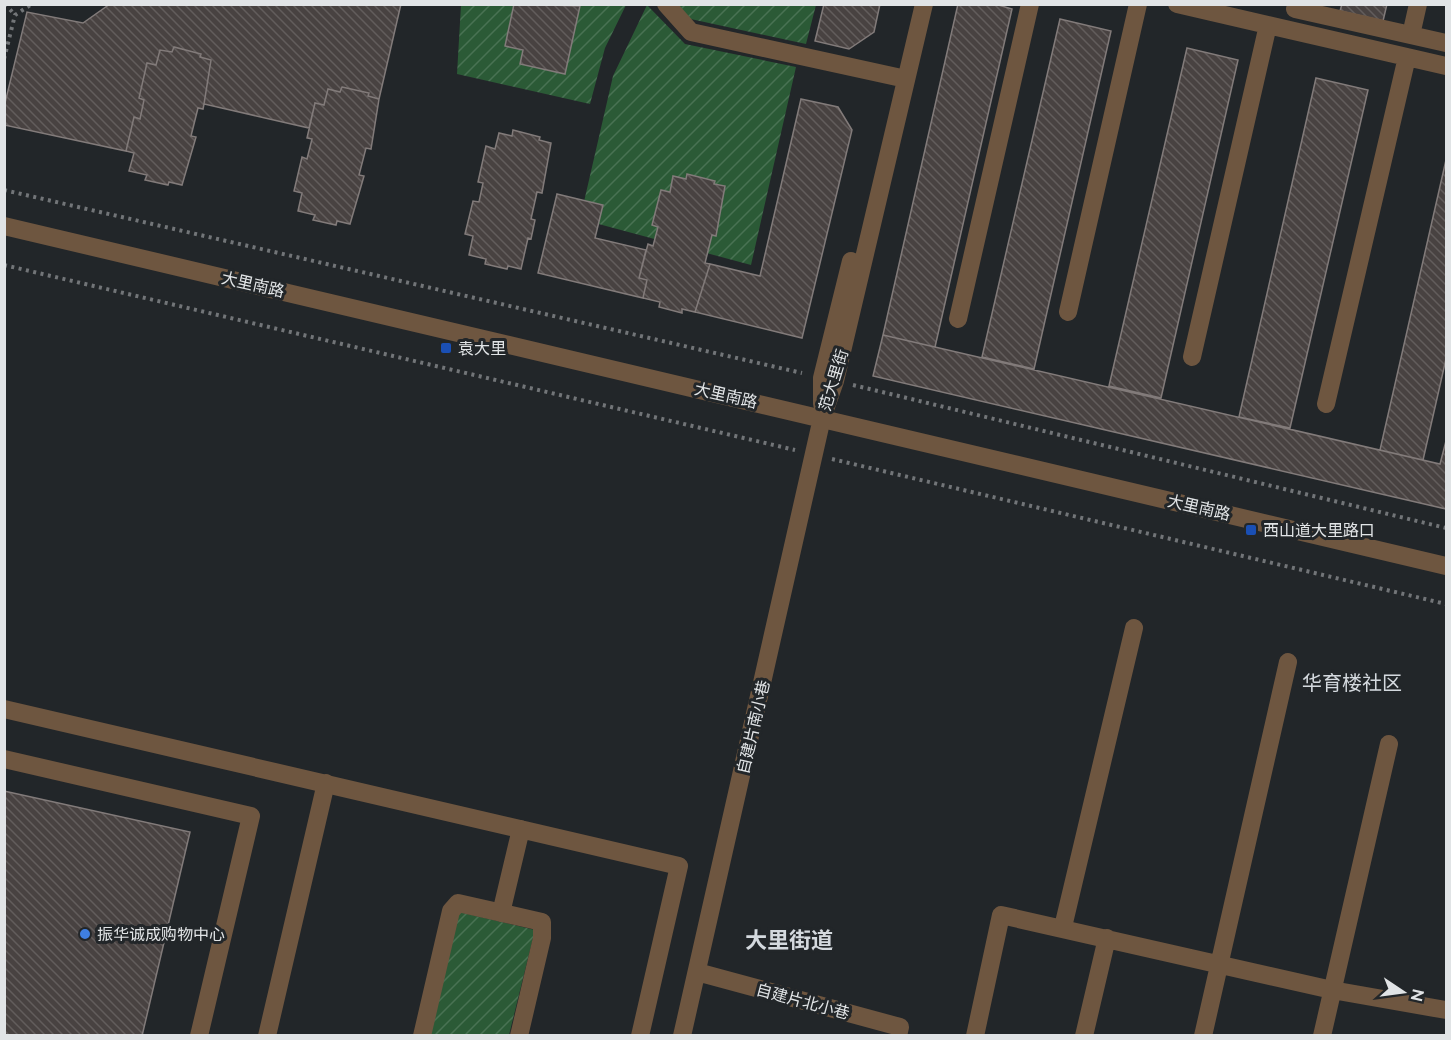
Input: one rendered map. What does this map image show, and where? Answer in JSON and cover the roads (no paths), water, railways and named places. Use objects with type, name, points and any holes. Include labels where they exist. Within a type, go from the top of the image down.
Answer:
[{"type":"street","points":[[666,4],[691,32],[901,78]]},
{"type":"street","name":"范大里街","points":[[901,78],[912,4]]},
{"type":"street","name":"范大里街","points":[[822,418],[829,379],[901,78],[924,4]]},
{"type":"street","points":[[958,319],[1030,4]]},
{"type":"street","points":[[1068,312],[1138,4]]},
{"type":"street","points":[[1177,4],[1446,66]]},
{"type":"street","points":[[1411,35],[1418,4]]},
{"type":"street","points":[[1290,30],[1295,7],[1446,43]]},
{"type":"street","points":[[1192,357],[1268,25]]},
{"type":"street","points":[[1326,404],[1407,57]]},
{"type":"street","name":"大里南路","points":[[4,226],[1446,566]]},
{"type":"street","name":"自建片南小巷","points":[[682,1035],[822,418]]},
{"type":"street","points":[[1063,927],[1134,628]]},
{"type":"street","points":[[1203,1035],[1288,662]]},
{"type":"street","points":[[4,709],[679,866],[640,1035]]},
{"type":"street","points":[[1322,1035],[1389,744]]},
{"type":"street","points":[[4,759],[250,816],[199,1035]]},
{"type":"street","points":[[267,1035],[326,783]]},
{"type":"street","points":[[501,913],[521,829]]},
{"type":"street","points":[[422,1035],[451,911],[458,903],[542,922],[542,938],[519,1035]]},
{"type":"street","points":[[975,1035],[1001,915],[1063,927],[1332,990],[1446,1010]]},
{"type":"street","points":[[1084,1035],[1107,938]]},
{"type":"street","name":"自建片北小巷","points":[[697,972],[900,1027],[898,1035]]},
{"type":"place","name":"袁大里","points":[[446,348]]},
{"type":"place","name":"西山道大里路口","points":[[1251,530]]},
{"type":"place","name":"振华诚成购物中心","points":[[85,934]]},
{"type":"district","name":"华育楼社区","points":[[1352,683]]},
{"type":"district","name":"大里街道","points":[[789,940]]}]
